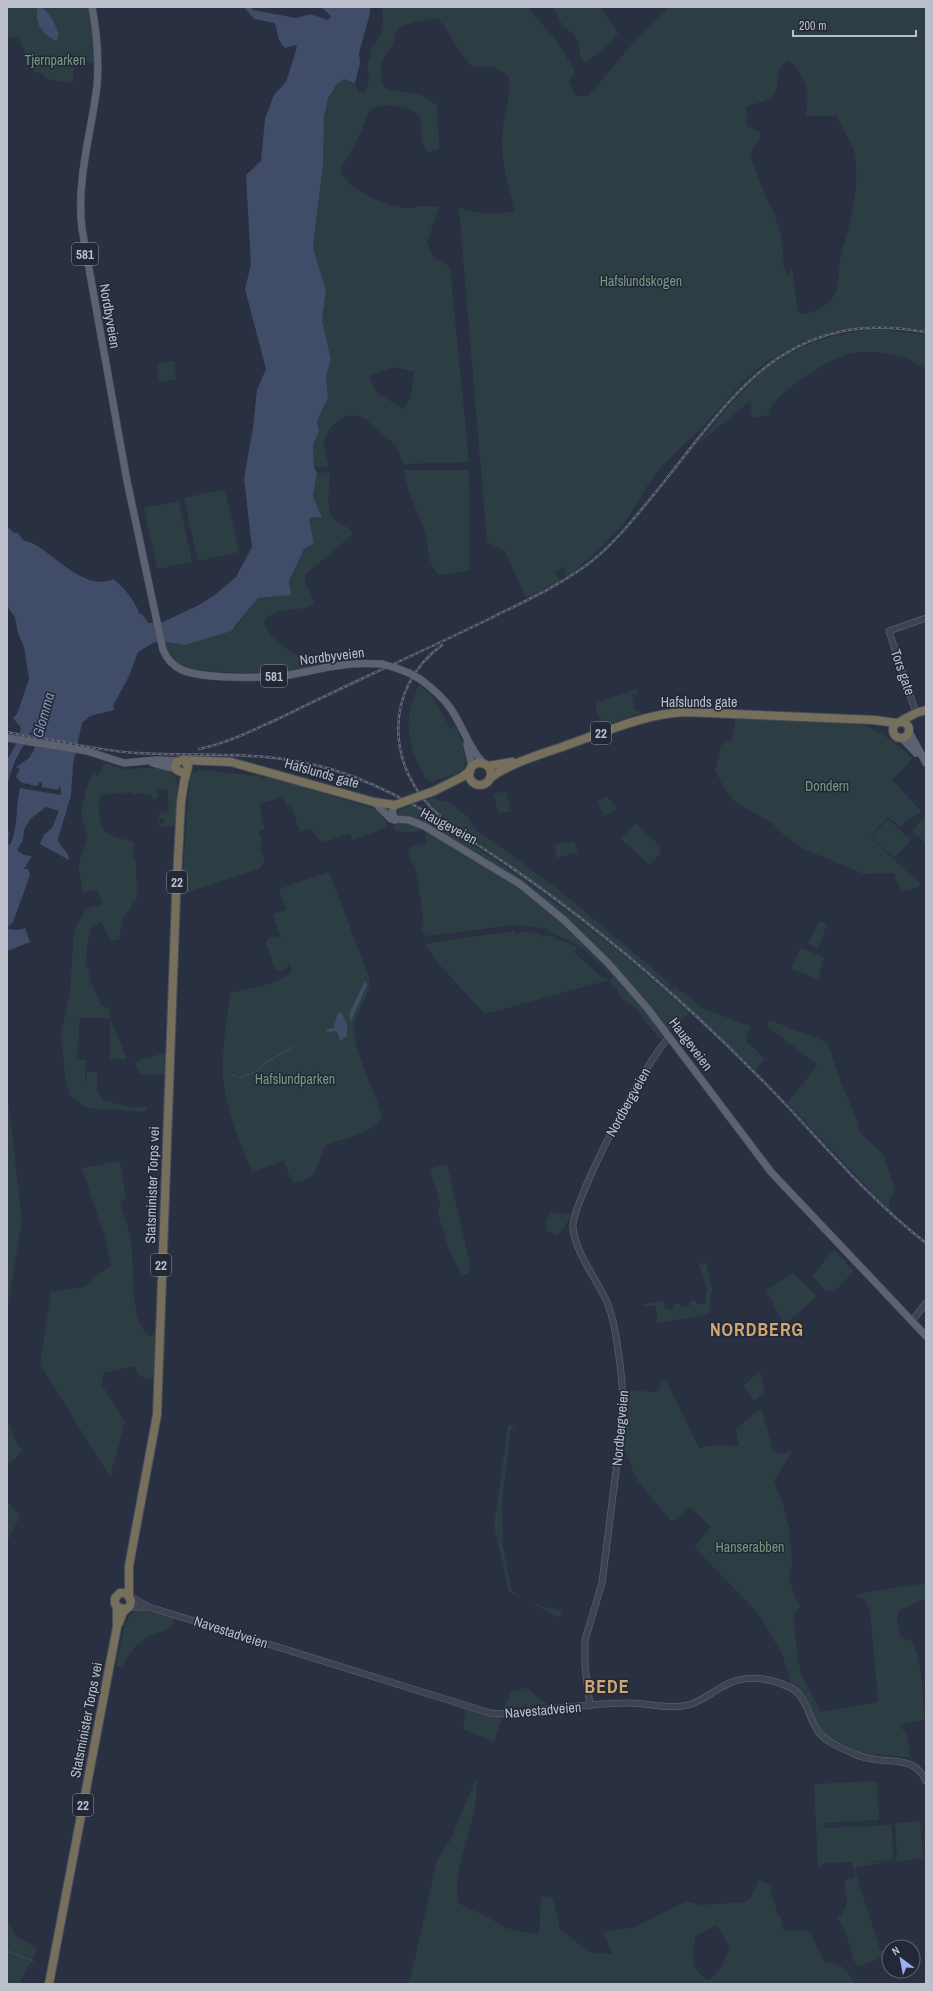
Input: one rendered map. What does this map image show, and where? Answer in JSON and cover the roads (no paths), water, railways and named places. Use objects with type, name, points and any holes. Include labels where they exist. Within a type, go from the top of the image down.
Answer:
[{"type":"highway","points":[[926,711],[915,719],[909,730],[902,738],[897,737],[893,733],[893,727],[899,722],[916,713],[926,711]]},
{"type":"highway","name":"Hafslunds gate","points":[[490,778],[508,767],[540,754],[644,718],[663,714],[685,712],[899,722]]},
{"type":"highway","name":"Hafslunds gate","points":[[864,720],[880,724],[893,733]]},
{"type":"highway","points":[[899,722],[908,724],[909,730]]},
{"type":"highway","name":"Hafslunds gate","points":[[486,764],[540,754]]},
{"type":"highway","points":[[181,760],[188,763],[187,770]]},
{"type":"highway","name":"Hafslunds gate","points":[[181,760],[225,761],[374,802],[395,805]]},
{"type":"highway","name":"22","points":[[181,760],[175,766],[177,770],[183,772],[187,770]]},
{"type":"highway","name":"22","points":[[434,791],[462,777],[477,763],[486,764]]},
{"type":"highway","name":"Hafslunds gate","points":[[187,770],[199,764],[242,765]]},
{"type":"highway","points":[[486,764],[491,771],[490,778]]},
{"type":"highway","points":[[471,769],[470,777],[474,782]]},
{"type":"highway","name":"Statsminister Torps vei","points":[[177,770],[181,802]]},
{"type":"highway","name":"Statsminister Torps vei","points":[[120,1593],[129,1566],[157,1414],[160,1304],[181,802],[187,770]]},
{"type":"highway","name":"22","points":[[395,805],[460,783],[474,782],[482,784],[490,778]]},
{"type":"highway","name":"Statsminister Torps vei","points":[[129,1566],[130,1596]]},
{"type":"highway","points":[[120,1593],[130,1596]]},
{"type":"highway","name":"22","points":[[117,1606],[115,1598],[120,1593]]},
{"type":"highway","name":"22","points":[[127,1608],[130,1596]]},
{"type":"highway","points":[[117,1606],[127,1608]]},
{"type":"highway","name":"Statsminister Torps vei","points":[[49,1983],[117,1627],[117,1606]]},
{"type":"highway","name":"Statsminister Torps vei","points":[[117,1627],[127,1608]]},
{"type":"main road","name":"Nordbyveien","points":[[92,7],[96,37],[97,85],[82,175],[80,219],[87,266],[127,481],[161,642],[167,657],[182,670],[204,674],[257,678],[284,676],[353,664],[382,664],[396,668],[420,679],[445,701],[466,736],[486,764]]},
{"type":"main road","points":[[909,730],[925,762]]},
{"type":"main road","name":"Nordbyveien","points":[[466,736],[471,769]]},
{"type":"main road","points":[[9,738],[87,751],[124,763],[181,760]]},
{"type":"main road","points":[[902,738],[925,762]]},
{"type":"main road","points":[[145,761],[177,770]]},
{"type":"main road","points":[[374,802],[389,818],[395,820]]},
{"type":"main road","points":[[395,805],[392,812],[395,820]]},
{"type":"main road","name":"Haugeveien","points":[[395,820],[414,821],[435,831],[506,874],[564,920],[618,972],[670,1037],[771,1172],[926,1336]]},
{"type":"street","name":"Tors gate","points":[[916,713],[889,631],[926,618]]},
{"type":"street","name":"Nordbergveien","points":[[590,1706],[585,1667],[586,1640],[602,1583],[623,1415],[624,1390],[618,1341],[609,1307],[578,1245],[573,1222],[585,1190],[616,1122],[648,1066],[663,1043],[670,1037]]},
{"type":"street","points":[[912,1321],[926,1303]]},
{"type":"street","name":"Navestadveien","points":[[130,1596],[149,1607],[490,1713],[504,1714],[633,1703],[671,1707],[685,1706],[696,1703],[735,1680],[754,1678],[770,1680],[796,1692],[820,1733],[833,1743],[867,1759],[912,1764],[919,1769],[926,1781]]},
{"type":"street","name":"Navestadveien","points":[[127,1608],[149,1607]]},
{"type":"water","points":[[38,7],[45,10],[54,22],[59,34],[57,41],[47,36],[40,28],[37,18]]},
{"type":"water","name":"Glomma","points":[[244,7],[252,7],[253,10],[296,18],[311,14],[328,20],[331,16],[321,7],[370,7],[370,13],[359,53],[360,63],[355,83],[344,79],[337,84],[328,98],[324,117],[323,165],[313,248],[326,290],[322,320],[331,360],[326,376],[328,398],[317,421],[319,431],[313,445],[314,467],[317,473],[313,496],[322,517],[309,518],[314,543],[304,549],[289,581],[291,595],[258,598],[231,631],[185,645],[160,641],[153,643],[138,652],[129,676],[113,706],[114,710],[90,716],[82,723],[73,764],[71,795],[58,839],[60,845],[69,857],[69,860],[40,844],[44,835],[52,828],[59,811],[46,807],[30,819],[24,830],[23,840],[17,850],[24,855],[32,856],[24,869],[28,869],[30,875],[13,922],[7,928],[7,832],[9,832],[8,844],[10,845],[15,831],[20,788],[61,795],[60,785],[58,790],[42,787],[42,782],[39,782],[38,786],[30,785],[30,783],[22,783],[16,777],[20,769],[16,767],[29,758],[35,748],[31,731],[15,761],[7,784],[7,756],[9,757],[16,744],[21,728],[13,718],[17,714],[29,679],[24,647],[18,633],[15,617],[7,606],[7,526],[14,533],[18,533],[23,540],[43,549],[82,577],[92,581],[103,582],[113,579],[128,594],[139,613],[143,615],[148,623],[163,622],[199,605],[216,594],[236,577],[252,547],[244,478],[253,428],[257,390],[266,369],[245,289],[251,265],[246,175],[261,161],[265,119],[274,95],[286,82],[297,47],[295,45],[285,48],[279,40],[275,23],[254,19]]},
{"type":"water","points":[[25,928],[30,942],[7,951],[7,929],[17,930]]},
{"type":"water","points":[[366,982],[367,985],[351,1021],[349,1014],[364,983]]},
{"type":"water","points":[[341,1012],[347,1024],[347,1036],[340,1041],[337,1031],[327,1032],[327,1029],[334,1028],[337,1014]]},
{"type":"waterway","points":[[240,1078],[256,1072],[268,1061],[294,1047]]},
{"type":"waterway","points":[[231,1076],[234,1075],[238,1078]]},
{"type":"waterway","points":[[7,1951],[33,1961]]},
{"type":"railway","points":[[199,749],[230,740],[250,732],[489,619],[540,594],[588,564],[621,533],[651,498],[707,427],[735,396],[764,368],[796,347],[833,333],[876,328],[926,332]]},
{"type":"railway","points":[[440,816],[422,797],[409,776],[401,753],[398,730],[401,706],[409,684],[422,663],[442,645]]},
{"type":"railway","points":[[7,732],[119,752],[259,756],[308,763],[355,777],[416,806],[530,880],[636,962],[734,1052],[786,1104],[863,1187],[926,1243]]},
{"type":"district","name":"NORDBERG","points":[[757,1329]]},
{"type":"district","name":"BEDE","points":[[607,1686]]},
{"type":"park label","name":"Tjernparken","points":[[55,60]]},
{"type":"park label","name":"Hafslundskogen","points":[[641,281]]},
{"type":"park label","name":"Dondern","points":[[827,786]]},
{"type":"park label","name":"Hafslundparken","points":[[295,1079]]},
{"type":"park label","name":"Hanserabben","points":[[750,1547]]}]
